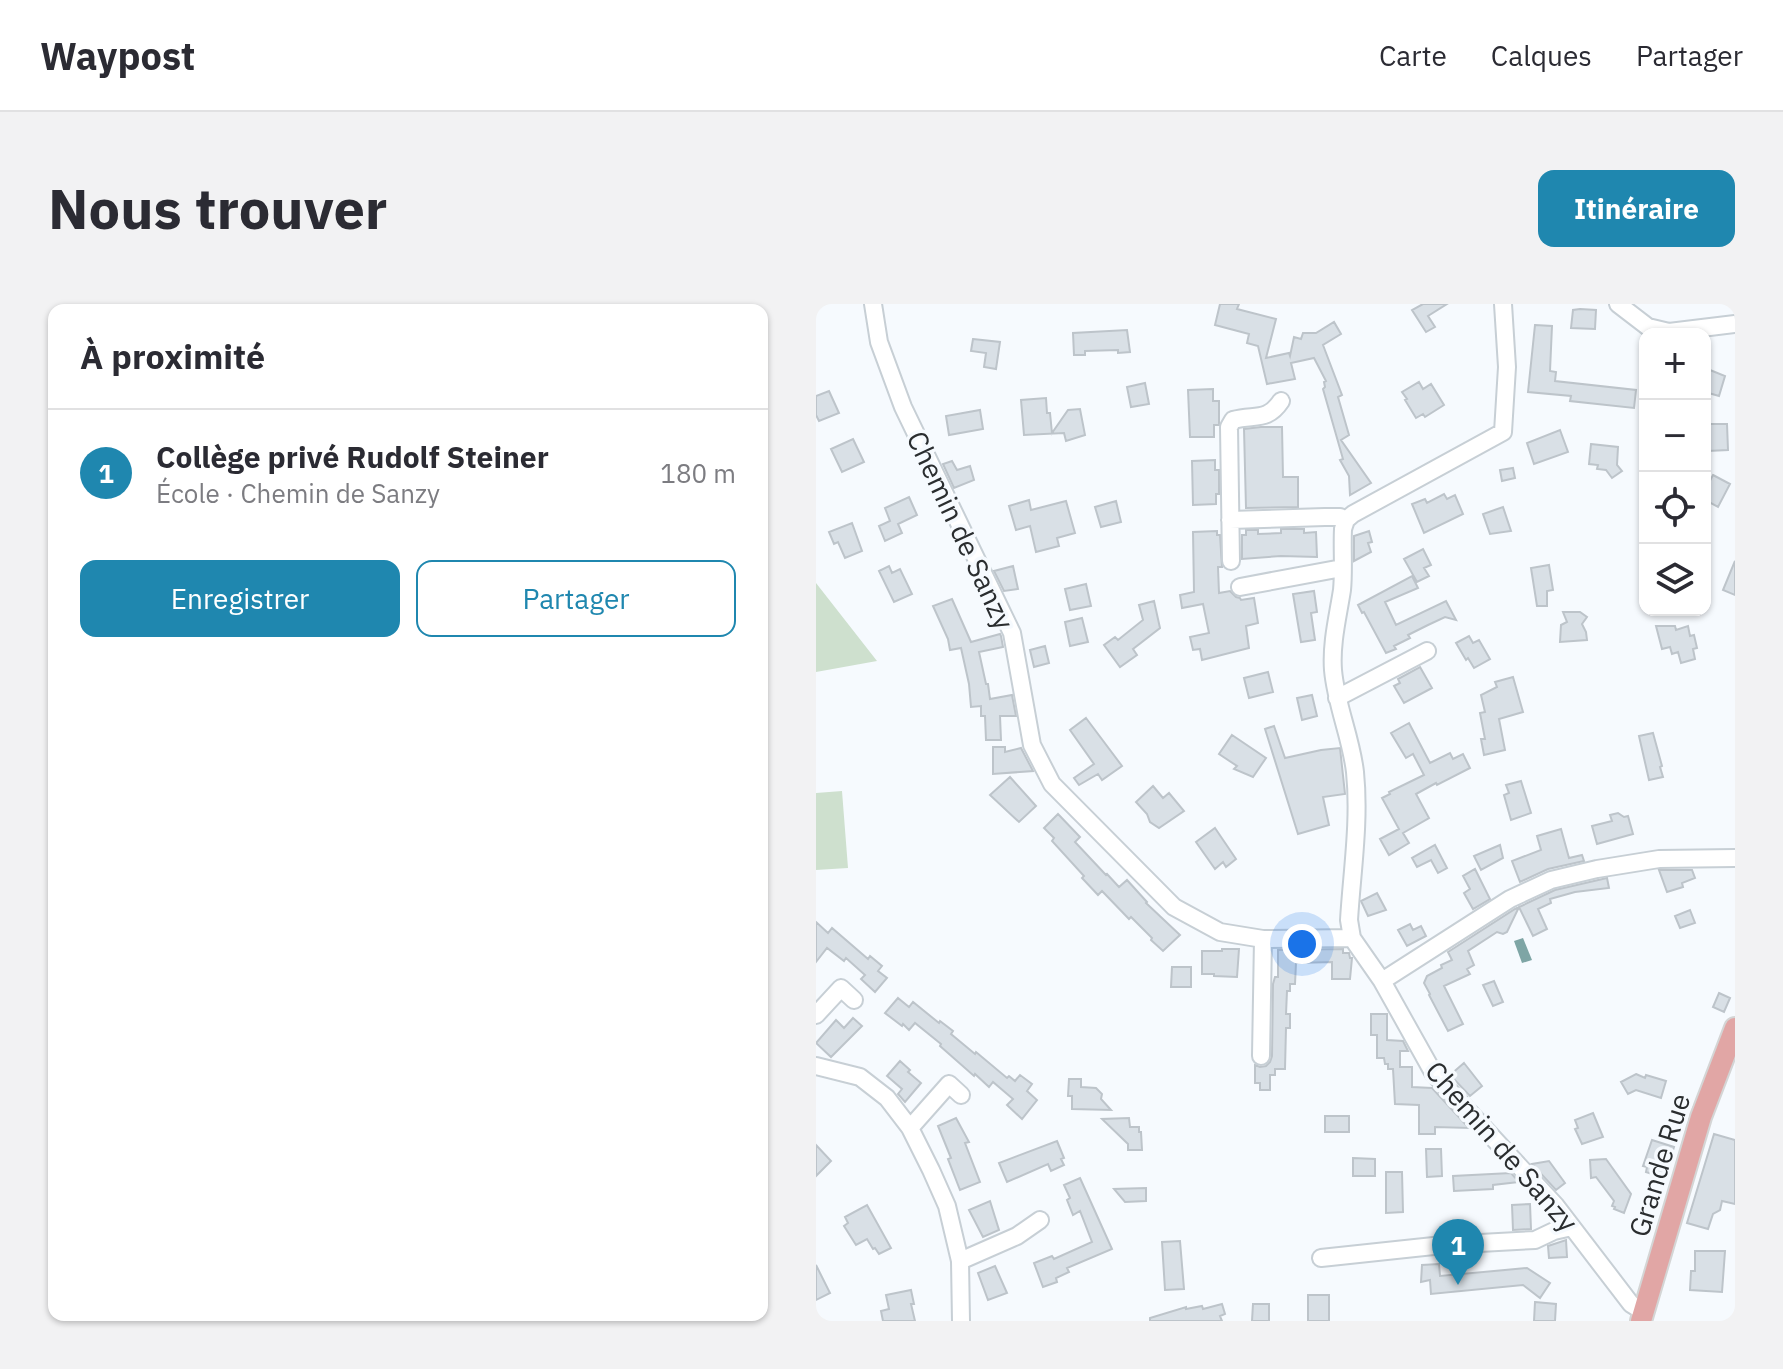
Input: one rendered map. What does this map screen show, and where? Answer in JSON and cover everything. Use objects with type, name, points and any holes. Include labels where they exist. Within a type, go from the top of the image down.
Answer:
[{"type":"main road","name":"Grande Rue","points":[[1642,1317],[1701,1117],[1735,1028]]},
{"type":"street","name":"Chemin de Sanzy","points":[[873,304],[879,342],[903,407],[1012,633],[1032,745],[1052,784],[1174,907],[1220,932],[1263,939],[1352,938],[1382,981],[1434,1074],[1556,1206],[1642,1317]]},
{"type":"street","points":[[1352,938],[1349,920],[1357,805],[1355,771],[1333,669],[1342,586],[1343,529],[1346,520],[1353,514],[1503,432],[1507,367],[1503,304]]},
{"type":"street","points":[[1618,304],[1648,327],[1669,332],[1735,324]]},
{"type":"street","points":[[1231,561],[1229,427],[1233,420],[1274,412],[1281,401]]},
{"type":"street","points":[[1230,520],[1340,517],[1346,520]]},
{"type":"street","points":[[1240,587],[1342,568]]},
{"type":"street","points":[[1337,698],[1427,651]]},
{"type":"street","points":[[1382,981],[1510,899],[1551,880],[1659,859],[1735,858]]},
{"type":"street","points":[[1261,1056],[1263,939]]},
{"type":"street","points":[[816,1015],[841,988],[854,1000]]},
{"type":"street","points":[[816,1066],[860,1077],[887,1098],[910,1128],[947,1206],[960,1261],[961,1321]]},
{"type":"street","points":[[910,1128],[949,1084],[961,1095]]},
{"type":"street","points":[[960,1261],[1017,1236],[1040,1220]]},
{"type":"street","points":[[1321,1258],[1443,1245],[1535,1240],[1572,1227]]},
{"type":"green space","points":[[816,583],[877,661],[816,672]]},
{"type":"green space","points":[[842,791],[848,868],[816,870],[816,793]]},
{"type":"water","points":[[1523,938],[1532,960],[1522,963],[1514,941]]},
{"type":"building","points":[[1220,304],[1239,304],[1237,309],[1276,319],[1266,358],[1289,353],[1290,356],[1294,337],[1301,339],[1303,333],[1316,333],[1334,322],[1341,334],[1323,345],[1342,395],[1338,397],[1349,435],[1341,440],[1371,483],[1350,495],[1349,476],[1340,460],[1343,459],[1323,389],[1326,381],[1314,358],[1291,363],[1295,379],[1267,384],[1258,346],[1247,343],[1249,334],[1215,325]]},
{"type":"building","points":[[1423,304],[1447,304],[1428,316],[1435,327],[1426,332],[1412,310]]},
{"type":"building","points":[[1573,310],[1596,310],[1595,329],[1571,328]]},
{"type":"building","points":[[1535,325],[1552,326],[1550,371],[1556,372],[1555,381],[1636,390],[1634,408],[1570,401],[1571,396],[1528,392]]},
{"type":"building","points":[[1127,330],[1130,352],[1085,351],[1085,355],[1074,355],[1073,333]]},
{"type":"building","points":[[973,339],[1000,342],[996,369],[984,367],[986,353],[971,351]]},
{"type":"building","points":[[1711,370],[1725,376],[1719,396],[1711,394]]},
{"type":"building","points":[[1419,382],[1423,389],[1431,384],[1444,405],[1425,417],[1423,414],[1416,418],[1402,392]]},
{"type":"building","points":[[1145,383],[1149,404],[1131,407],[1127,387]]},
{"type":"building","points":[[1213,389],[1213,401],[1219,401],[1219,425],[1214,425],[1214,437],[1190,437],[1188,390]]},
{"type":"building","points":[[829,391],[839,413],[819,421],[816,396]]},
{"type":"building","points":[[1046,398],[1052,433],[1068,410],[1080,409],[1085,435],[1066,441],[1064,433],[1024,435],[1021,400]]},
{"type":"building","points":[[980,410],[983,429],[949,435],[946,416]]},
{"type":"building","points":[[1711,424],[1727,424],[1728,450],[1711,451]]},
{"type":"building","points":[[1282,427],[1283,477],[1298,477],[1298,507],[1246,508],[1244,429]]},
{"type":"building","points":[[1560,430],[1568,452],[1534,464],[1527,443]]},
{"type":"building","points":[[853,439],[864,462],[842,472],[831,449]]},
{"type":"building","points":[[1591,444],[1618,447],[1617,465],[1622,471],[1612,478],[1606,470],[1597,469],[1598,465],[1589,464]]},
{"type":"building","points":[[1215,460],[1215,470],[1219,470],[1216,504],[1193,505],[1192,461]]},
{"type":"building","points":[[952,461],[957,470],[970,466],[974,480],[954,488],[943,464]]},
{"type":"building","points":[[1513,468],[1515,478],[1502,481],[1500,470]]},
{"type":"building","points":[[1713,475],[1730,484],[1718,507],[1711,503]]},
{"type":"building","points":[[1444,494],[1447,499],[1455,495],[1463,514],[1424,533],[1412,504],[1425,499],[1427,503]]},
{"type":"building","points":[[909,497],[917,515],[898,524],[902,533],[885,541],[879,526],[890,521],[885,508]]},
{"type":"building","points":[[1029,500],[1031,510],[1066,501],[1075,533],[1057,538],[1059,546],[1036,552],[1030,526],[1016,530],[1009,506]]},
{"type":"building","points":[[1116,501],[1121,522],[1101,527],[1095,507]]},
{"type":"building","points":[[1503,507],[1511,531],[1490,534],[1483,514]]},
{"type":"building","points":[[852,523],[862,551],[845,558],[838,542],[834,544],[829,532]]},
{"type":"building","points":[[1281,529],[1316,532],[1317,557],[1242,559],[1242,535],[1246,535],[1246,530],[1258,530],[1258,534],[1281,533]]},
{"type":"building","points":[[1217,531],[1220,535],[1222,567],[1218,567],[1219,593],[1230,591],[1241,600],[1254,598],[1258,623],[1246,626],[1249,648],[1202,660],[1200,649],[1193,650],[1190,637],[1209,633],[1203,604],[1182,608],[1180,595],[1194,592],[1193,532]]},
{"type":"building","points":[[1369,531],[1371,552],[1354,561],[1354,536]]},
{"type":"building","points":[[1423,549],[1431,565],[1424,568],[1429,576],[1417,582],[1404,559]]},
{"type":"building","points":[[1735,561],[1735,595],[1723,590]]},
{"type":"building","points":[[1549,565],[1553,590],[1547,591],[1547,606],[1537,606],[1531,568]]},
{"type":"building","points":[[889,566],[892,573],[900,569],[912,594],[894,602],[879,571]]},
{"type":"building","points":[[1013,566],[1018,589],[1004,591],[994,571]]},
{"type":"building","points":[[1412,576],[1418,588],[1385,602],[1396,625],[1446,601],[1456,620],[1445,617],[1428,625],[1408,635],[1410,638],[1386,653],[1358,605]]},
{"type":"building","points":[[1086,584],[1091,606],[1070,610],[1065,589]]},
{"type":"building","points":[[1314,591],[1317,612],[1311,613],[1315,640],[1301,642],[1293,594]]},
{"type":"building","points":[[952,599],[971,642],[1001,636],[1003,647],[979,652],[990,699],[1012,695],[1016,716],[1000,716],[1001,740],[986,740],[985,716],[981,716],[981,706],[971,707],[961,648],[950,650],[933,606]]},
{"type":"building","points":[[1154,601],[1160,628],[1133,649],[1137,655],[1120,667],[1104,645],[1115,637],[1118,640],[1143,620],[1139,605]]},
{"type":"building","points":[[1563,612],[1580,612],[1587,617],[1582,624],[1587,640],[1560,642],[1561,625],[1567,622]]},
{"type":"building","points":[[1082,618],[1088,642],[1070,646],[1065,622]]},
{"type":"building","points":[[1656,626],[1675,626],[1676,630],[1688,626],[1697,648],[1693,649],[1695,659],[1681,663],[1678,652],[1672,654],[1670,647],[1662,649]]},
{"type":"building","points":[[1469,636],[1473,643],[1479,640],[1490,659],[1474,668],[1456,643]]},
{"type":"building","points":[[1045,646],[1049,663],[1034,667],[1030,650]]},
{"type":"building","points":[[1420,667],[1432,688],[1404,703],[1394,686],[1400,683],[1398,679]]},
{"type":"building","points":[[1268,672],[1273,692],[1249,698],[1244,678]]},
{"type":"building","points":[[1513,677],[1523,712],[1499,719],[1505,750],[1484,755],[1481,739],[1485,739],[1480,713],[1485,712],[1481,695],[1497,687],[1495,682]]},
{"type":"building","points":[[1312,695],[1317,716],[1302,720],[1297,698]]},
{"type":"building","points":[[1086,718],[1122,766],[1102,780],[1098,774],[1079,785],[1074,778],[1094,764],[1070,730]]},
{"type":"building","points":[[1409,723],[1430,763],[1450,753],[1453,759],[1463,754],[1470,768],[1416,794],[1429,818],[1403,833],[1409,843],[1389,855],[1380,839],[1399,829],[1382,798],[1424,775],[1413,754],[1406,758],[1391,733]]},
{"type":"building","points":[[1274,726],[1285,758],[1340,748],[1345,794],[1323,797],[1329,825],[1298,834],[1265,729]]},
{"type":"building","points":[[1653,733],[1663,777],[1649,780],[1639,736]]},
{"type":"building","points":[[1232,735],[1266,758],[1253,777],[1234,769],[1237,766],[1219,754]]},
{"type":"building","points":[[993,747],[1005,747],[1005,752],[1021,748],[1033,771],[993,774]]},
{"type":"building","points":[[1010,777],[1036,806],[1019,822],[990,795]]},
{"type":"building","points":[[1521,781],[1531,813],[1511,820],[1504,795],[1509,793],[1506,785]]},
{"type":"building","points":[[1153,786],[1163,798],[1169,793],[1184,811],[1159,828],[1150,822],[1136,802]]},
{"type":"building","points":[[1618,813],[1628,816],[1633,834],[1597,844],[1592,826],[1612,821],[1610,815]]},
{"type":"building","points":[[1058,814],[1080,837],[1075,842],[1106,875],[1119,887],[1127,880],[1180,935],[1163,951],[1102,891],[1098,895],[1052,841],[1054,838],[1044,828]]},
{"type":"building","points":[[1215,828],[1236,859],[1226,867],[1223,862],[1215,869],[1196,842]]},
{"type":"building","points":[[1561,829],[1569,858],[1582,855],[1584,861],[1548,869],[1520,882],[1512,861],[1541,850],[1537,836]]},
{"type":"building","points":[[1435,845],[1447,868],[1438,873],[1431,860],[1417,867],[1412,858]]},
{"type":"building","points":[[1500,845],[1503,858],[1481,870],[1474,856]]},
{"type":"building","points":[[1475,869],[1490,899],[1473,909],[1464,893],[1470,889],[1463,876]]},
{"type":"building","points":[[1659,870],[1692,870],[1695,878],[1682,883],[1683,887],[1667,892]]},
{"type":"building","points":[[1607,878],[1609,888],[1550,899],[1551,903],[1538,909],[1547,929],[1533,936],[1519,907],[1555,890]]},
{"type":"building","points":[[1377,893],[1386,910],[1368,916],[1361,901]]},
{"type":"building","points":[[1519,907],[1507,932],[1497,932],[1468,951],[1474,965],[1467,969],[1470,974],[1444,986],[1463,1024],[1448,1031],[1424,983],[1427,976],[1452,960],[1448,952]]},
{"type":"building","points":[[1690,910],[1695,923],[1680,928],[1675,916]]},
{"type":"building","points":[[816,922],[828,933],[832,928],[868,959],[870,956],[882,966],[878,971],[887,978],[875,992],[861,979],[865,975],[846,958],[844,961],[827,948],[816,962]]},
{"type":"building","points":[[1410,924],[1413,930],[1421,926],[1426,936],[1407,946],[1398,930]]},
{"type":"building","points":[[1239,949],[1237,977],[1202,974],[1202,951]]},
{"type":"building","points":[[1343,949],[1343,953],[1349,953],[1352,958],[1350,979],[1332,979],[1332,962],[1296,963],[1295,984],[1290,984],[1290,991],[1287,991],[1286,1014],[1290,1014],[1290,1028],[1286,1028],[1285,1069],[1275,1069],[1275,1075],[1270,1075],[1270,1090],[1260,1090],[1260,1083],[1255,1083],[1255,1065],[1266,1066],[1272,1056],[1273,984],[1275,977],[1278,977],[1278,950]]},
{"type":"building","points":[[1172,967],[1191,967],[1191,987],[1171,987]]},
{"type":"building","points":[[1494,981],[1503,1002],[1493,1006],[1483,985]]},
{"type":"building","points":[[1719,993],[1730,998],[1724,1012],[1713,1007]]},
{"type":"building","points":[[898,998],[909,1007],[913,1002],[940,1021],[953,1031],[951,1034],[1007,1078],[1009,1076],[1015,1081],[1020,1075],[1032,1084],[1027,1091],[1037,1100],[1022,1119],[1007,1105],[1013,1099],[993,1082],[989,1087],[974,1076],[915,1023],[909,1030],[885,1013]]},
{"type":"building","points":[[1371,1014],[1387,1014],[1387,1040],[1403,1041],[1408,1051],[1400,1051],[1400,1067],[1412,1067],[1412,1087],[1432,1088],[1469,1128],[1435,1127],[1435,1134],[1419,1134],[1419,1105],[1395,1104],[1393,1069],[1388,1069],[1384,1058],[1377,1058],[1377,1035],[1371,1035]]},
{"type":"building","points":[[853,1018],[862,1026],[831,1057],[816,1043],[836,1020],[844,1028]]},
{"type":"building","points":[[900,1061],[921,1083],[905,1102],[898,1094],[902,1089],[887,1076]]},
{"type":"building","points":[[1464,1063],[1482,1086],[1470,1096],[1450,1075]]},
{"type":"building","points":[[1636,1074],[1666,1081],[1661,1098],[1636,1090],[1628,1094],[1621,1082]]},
{"type":"building","points":[[1069,1079],[1081,1079],[1081,1087],[1096,1088],[1111,1110],[1072,1109],[1072,1096],[1068,1096]]},
{"type":"building","points":[[1593,1113],[1603,1137],[1582,1144],[1575,1129],[1578,1128],[1575,1120]]},
{"type":"building","points":[[1325,1116],[1349,1116],[1349,1132],[1325,1132]]},
{"type":"building","points":[[956,1118],[969,1142],[965,1143],[980,1182],[960,1190],[938,1126]]},
{"type":"building","points":[[1129,1118],[1130,1127],[1139,1127],[1142,1150],[1128,1150],[1128,1144],[1102,1119]]},
{"type":"building","points":[[1714,1134],[1735,1140],[1735,1204],[1722,1201],[1708,1229],[1687,1223]]},
{"type":"building","points":[[1652,1140],[1674,1147],[1665,1178],[1646,1172],[1647,1167],[1643,1166]]},
{"type":"building","points":[[1057,1141],[1064,1165],[1051,1171],[1048,1164],[1007,1182],[999,1163]]},
{"type":"building","points":[[816,1145],[831,1161],[816,1176]]},
{"type":"building","points":[[1426,1149],[1441,1149],[1442,1176],[1427,1177]]},
{"type":"building","points":[[1353,1158],[1375,1159],[1375,1176],[1353,1176]]},
{"type":"building","points":[[1606,1159],[1631,1194],[1624,1213],[1614,1209],[1614,1201],[1596,1177],[1591,1178],[1590,1160]]},
{"type":"building","points":[[1549,1161],[1565,1183],[1556,1190],[1532,1164]]},
{"type":"building","points":[[1386,1172],[1402,1172],[1403,1212],[1386,1213]]},
{"type":"building","points":[[1511,1173],[1519,1182],[1493,1185],[1493,1189],[1454,1191],[1453,1176]]},
{"type":"building","points":[[1080,1178],[1112,1249],[1067,1268],[1069,1272],[1056,1278],[1057,1282],[1043,1287],[1034,1263],[1052,1256],[1054,1259],[1092,1242],[1080,1211],[1073,1215],[1064,1185]]},
{"type":"building","points":[[1146,1188],[1146,1201],[1125,1202],[1114,1189]]},
{"type":"building","points":[[990,1201],[999,1230],[983,1237],[969,1210]]},
{"type":"building","points":[[1530,1204],[1531,1229],[1513,1230],[1512,1205]]},
{"type":"building","points":[[867,1205],[891,1248],[879,1254],[867,1239],[856,1245],[844,1226],[848,1223],[845,1217]]},
{"type":"building","points":[[1566,1240],[1567,1257],[1549,1258],[1548,1246]]},
{"type":"building","points":[[1180,1241],[1184,1289],[1165,1290],[1162,1242]]},
{"type":"building","points":[[1695,1251],[1725,1251],[1722,1292],[1690,1290],[1691,1271],[1695,1271]]},
{"type":"building","points":[[1439,1264],[1440,1276],[1527,1268],[1550,1283],[1540,1298],[1523,1285],[1431,1294],[1430,1280],[1421,1282],[1422,1265]]},
{"type":"building","points":[[816,1265],[830,1293],[816,1300]]},
{"type":"building","points":[[995,1266],[1007,1293],[988,1300],[978,1273]]},
{"type":"building","points":[[911,1290],[915,1321],[883,1321],[881,1311],[889,1309],[886,1295]]},
{"type":"building","points":[[1308,1295],[1329,1295],[1329,1321],[1308,1321]]},
{"type":"building","points":[[1535,1302],[1556,1304],[1555,1321],[1534,1321]]},
{"type":"building","points":[[1222,1304],[1225,1314],[1220,1316],[1222,1321],[1150,1321],[1150,1318],[1186,1307],[1202,1306],[1203,1309]]},
{"type":"building","points":[[1253,1304],[1269,1304],[1269,1321],[1252,1321]]},
{"type":"place","name":"Collège privé Rudolf Steiner","points":[[1458,1285]]}]
